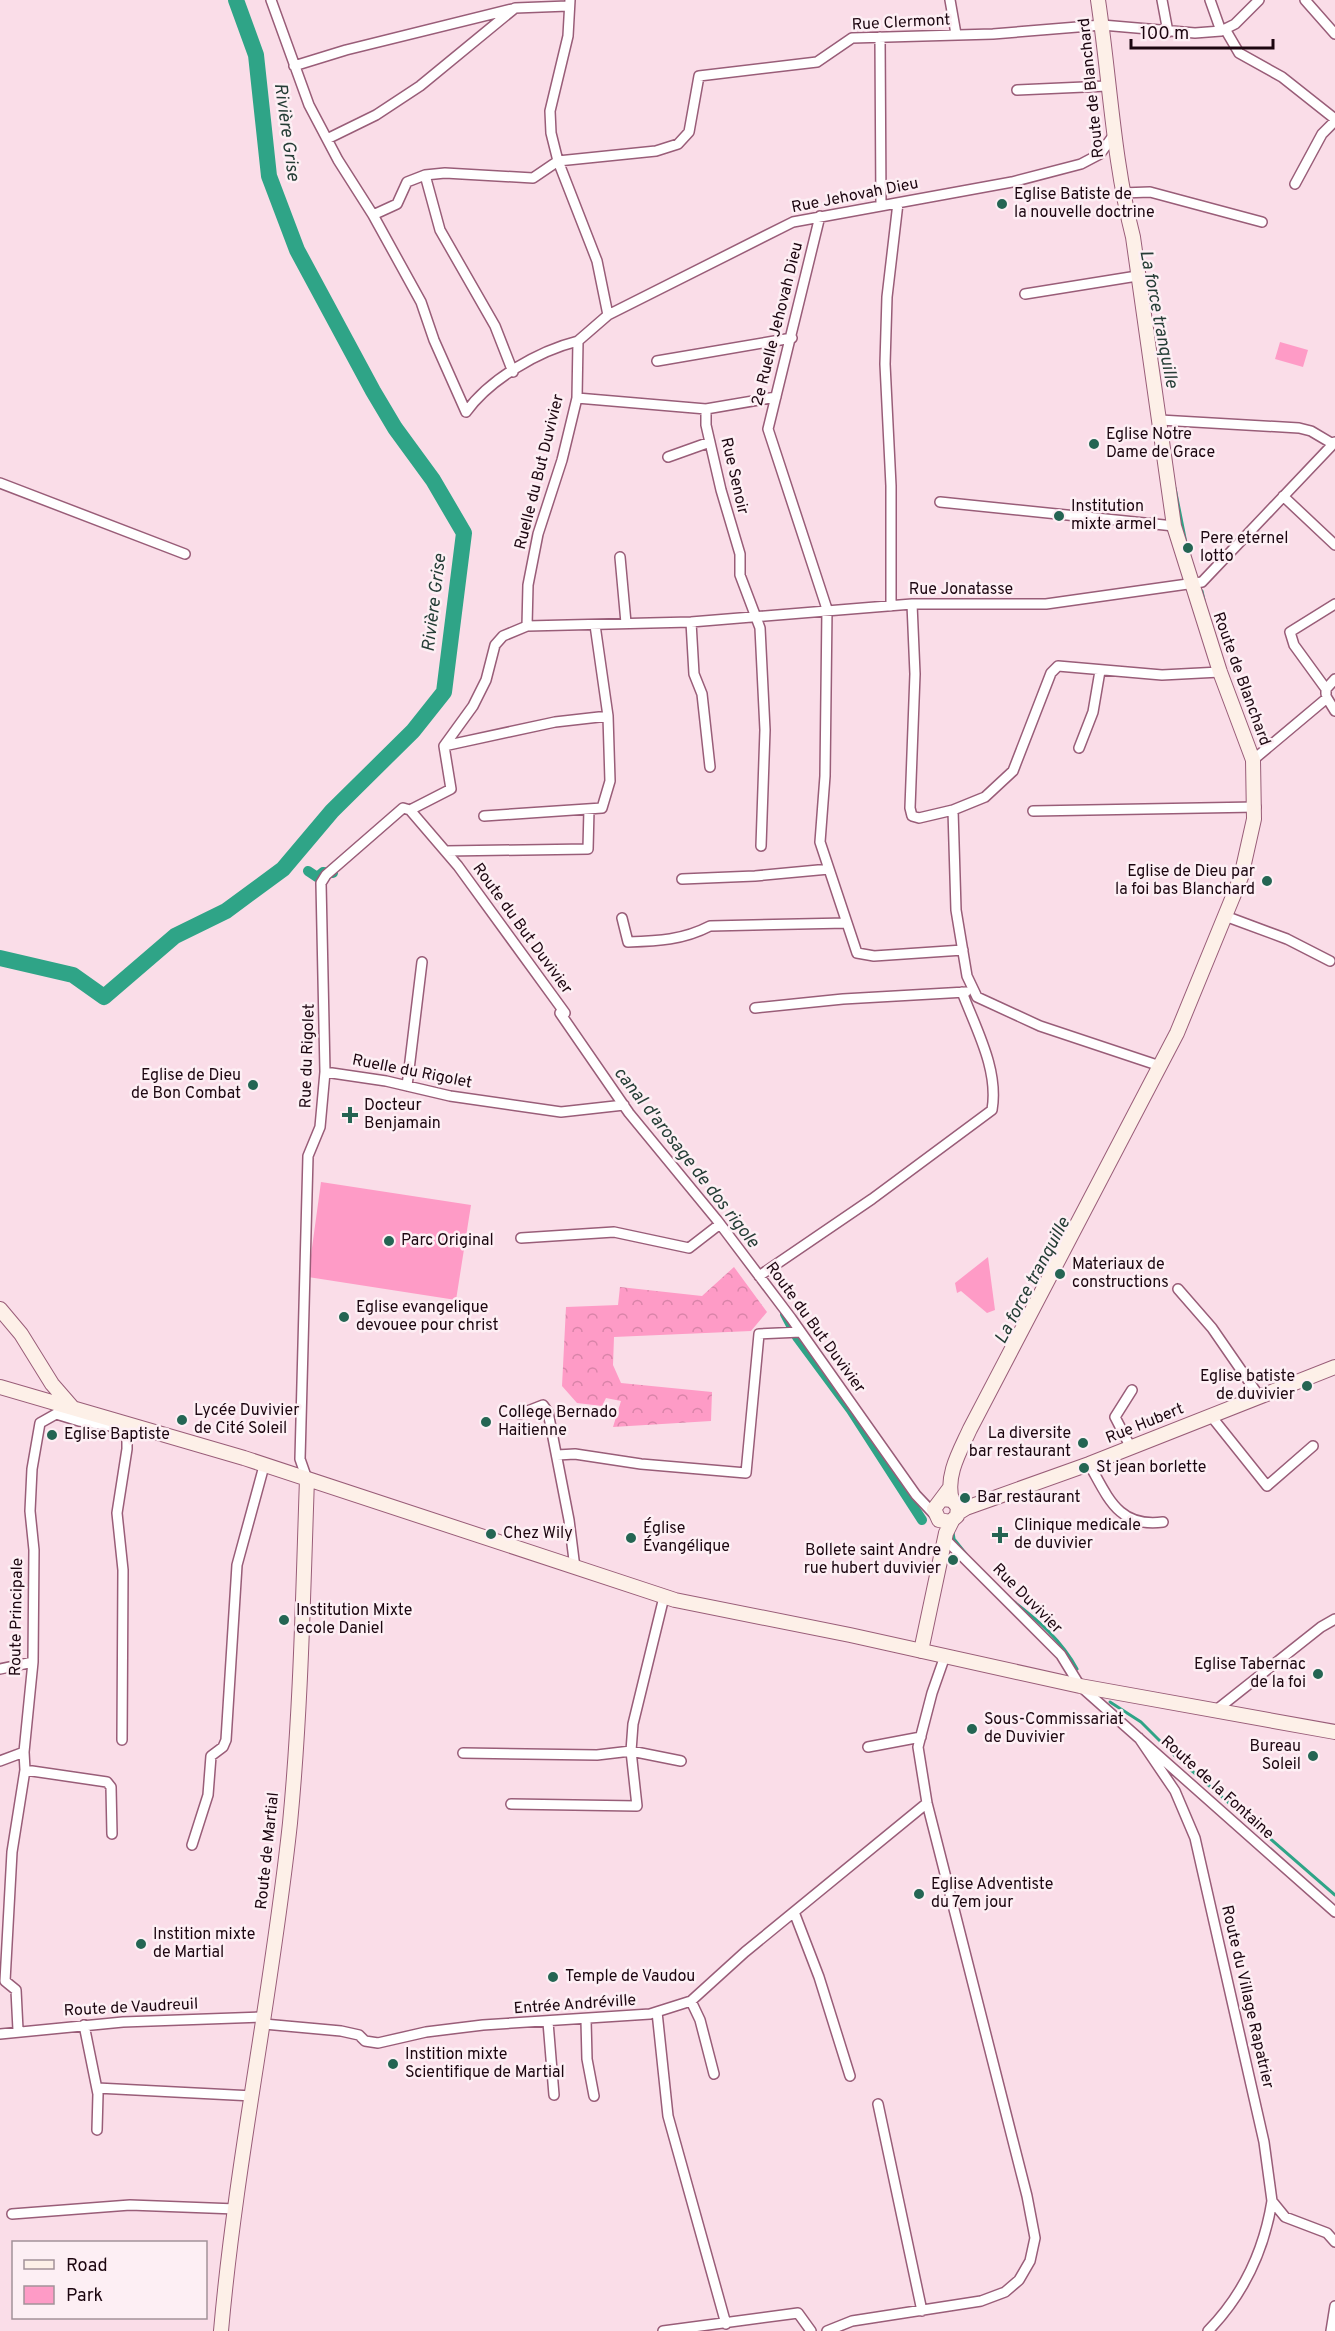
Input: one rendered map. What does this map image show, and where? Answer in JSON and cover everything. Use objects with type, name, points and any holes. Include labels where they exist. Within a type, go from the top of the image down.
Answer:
[{"type":"street","points":[[272,0],[294,66],[309,105],[421,302],[434,340],[466,412],[477,397],[528,359],[578,340],[608,315],[597,261],[558,162],[551,133],[550,111],[568,36],[569,3],[515,8],[294,66]]},
{"type":"street","points":[[950,0],[956,34]]},
{"type":"street","name":"Route de Blanchard","points":[[921,1651],[949,1511],[956,1458],[1177,1034],[1246,859],[1256,807],[1253,760],[1220,672],[1190,583],[1174,526],[1133,237],[1122,193],[1113,136],[1098,0]]},
{"type":"street","points":[[1162,0],[1168,32]]},
{"type":"street","points":[[1210,0],[1223,30],[1239,52],[1282,77],[1335,120],[1322,134],[1295,184]]},
{"type":"street","points":[[1223,30],[1234,24],[1259,0]]},
{"type":"street","points":[[1305,0],[1335,34]]},
{"type":"street","points":[[327,139],[376,116],[420,86],[515,8]]},
{"type":"street","name":"Rue Clermont","points":[[558,162],[656,151],[678,144],[689,132],[698,80],[701,75],[816,62],[829,55],[847,39],[993,34],[1102,25],[1168,32],[1223,30]]},
{"type":"street","points":[[880,37],[881,206]]},
{"type":"street","points":[[1017,90],[1107,86]]},
{"type":"street","name":"Rue Jehovah Dieu","points":[[608,315],[787,224],[820,216],[1012,182],[1081,164],[1100,154],[1113,136]]},
{"type":"street","points":[[373,214],[397,204],[407,182],[425,175],[445,173],[533,178],[558,162]]},
{"type":"street","points":[[425,175],[440,230],[495,326],[513,372]]},
{"type":"street","points":[[1122,193],[1150,192],[1262,222]]},
{"type":"street","points":[[891,606],[891,486],[885,364],[887,297],[898,203]]},
{"type":"street","name":"2e Ruelle Jehovah Dieu","points":[[820,216],[792,338],[769,421],[771,439],[828,609],[825,776],[820,842],[856,953],[874,956],[963,950]]},
{"type":"street","points":[[1025,294],[1137,276]]},
{"type":"street","points":[[657,361],[792,338]]},
{"type":"street","name":"Ruelle du But Duvivier","points":[[527,626],[528,585],[538,534],[562,460],[577,398],[578,340]]},
{"type":"street","points":[[577,398],[706,409],[776,397]]},
{"type":"street","name":"Rue Senoir","points":[[706,409],[710,442],[740,554],[740,574],[752,608],[758,617]]},
{"type":"street","points":[[1160,420],[1299,428],[1311,431],[1334,443]]},
{"type":"street","points":[[668,458],[710,442]]},
{"type":"street","name":"Rue Jonatasse","points":[[527,626],[691,622],[828,609],[912,604],[1046,604],[1202,582],[1334,443]]},
{"type":"street","points":[[0,483],[185,554]]},
{"type":"street","points":[[1283,496],[1335,545]]},
{"type":"street","points":[[940,502],[1174,526]]},
{"type":"street","points":[[620,557],[626,623]]},
{"type":"street","points":[[912,604],[915,674],[910,808],[912,816],[919,818],[953,810],[985,797],[1013,771],[1054,669],[1058,666],[1162,675],[1220,672]]},
{"type":"street","points":[[1335,604],[1290,632],[1294,645],[1327,693],[1335,711]]},
{"type":"street","points":[[758,617],[765,730],[761,846]]},
{"type":"street","points":[[691,622],[694,674],[702,694],[710,767]]},
{"type":"street","points":[[484,816],[602,808],[610,781],[608,716],[595,624]]},
{"type":"street","points":[[405,810],[451,789],[444,746],[472,706],[486,680],[495,645],[503,636],[527,626]]},
{"type":"street","points":[[1079,748],[1093,712],[1100,671]]},
{"type":"street","points":[[1253,760],[1327,693],[1335,679]]},
{"type":"street","points":[[444,746],[555,722],[608,716]]},
{"type":"street","points":[[1033,812],[1256,807]]},
{"type":"street","points":[[446,851],[588,849],[589,809]]},
{"type":"street","name":"Route du But Duvivier","points":[[405,810],[446,851],[565,1013],[560,1013],[624,1105],[720,1224],[801,1332],[916,1495],[949,1511]]},
{"type":"street","name":"Rue du Rigolet","points":[[307,1479],[300,1459],[308,1156],[320,1127],[325,1072],[321,883],[326,874],[405,810]]},
{"type":"street","points":[[953,810],[956,910],[968,976],[977,997],[1040,1026],[1160,1066]]},
{"type":"street","points":[[682,879],[755,876],[829,869]]},
{"type":"street","points":[[1225,916],[1287,939],[1330,961]]},
{"type":"street","points":[[622,918],[628,942],[667,941],[693,934],[710,926],[847,923]]},
{"type":"street","points":[[407,1086],[422,962]]},
{"type":"street","points":[[759,1276],[872,1199],[992,1110],[995,1092],[989,1065],[962,992]]},
{"type":"street","points":[[755,1008],[843,999],[974,992]]},
{"type":"street","name":"Ruelle du Rigolet","points":[[325,1072],[450,1096],[561,1113],[624,1105]]},
{"type":"street","points":[[521,1238],[614,1232],[689,1248],[720,1224]]},
{"type":"street","points":[[1178,1289],[1212,1328],[1259,1396]]},
{"type":"street","points":[[0,1309],[21,1334],[52,1384],[72,1407]]},
{"type":"street","points":[[557,1455],[575,1454],[641,1464],[746,1473],[759,1334],[801,1332]]},
{"type":"street","name":"Rue Hubert","points":[[949,1511],[1089,1464],[1335,1367]]},
{"type":"street","points":[[0,1387],[151,1430],[307,1479],[664,1597],[1080,1686],[1335,1732]]},
{"type":"street","points":[[1131,1448],[1115,1417],[1132,1390]]},
{"type":"street","points":[[520,1414],[543,1405],[548,1412],[575,1568]]},
{"type":"street","name":"Route Principale","points":[[18,2030],[16,1990],[5,1980],[12,1852],[25,1770],[24,1752],[33,1662],[34,1550],[30,1512],[32,1469],[40,1423],[56,1414],[127,1430],[144,1432],[151,1430]]},
{"type":"street","points":[[1211,1416],[1267,1486],[1313,1446]]},
{"type":"street","points":[[122,1740],[123,1570],[117,1513],[127,1449],[127,1430]]},
{"type":"street","points":[[1089,1464],[1113,1505],[1140,1523],[1163,1522]]},
{"type":"street","points":[[192,1845],[206,1805],[212,1756],[223,1747],[226,1740],[237,1565],[264,1466]]},
{"type":"street","name":"Route de Martial","points":[[221,2331],[290,1825],[299,1692],[307,1479]]},
{"type":"street","name":"Rue Duvivier","points":[[949,1511],[1062,1655],[1080,1686]]},
{"type":"street","points":[[511,1804],[637,1806],[631,1751],[633,1724],[664,1597]]},
{"type":"street","points":[[1215,1711],[1320,1627],[1335,1619]]},
{"type":"street","points":[[827,2331],[852,2321],[981,2301],[1005,2292],[1019,2280],[1030,2261],[1035,2238],[1027,2196],[927,1803],[918,1747],[932,1693],[945,1656]]},
{"type":"street","points":[[0,1669],[33,1662]]},
{"type":"street","name":"Route de la Fontaine","points":[[1080,1686],[1335,1912]]},
{"type":"street","points":[[868,1747],[921,1737]]},
{"type":"street","name":"Route du Village Rapatrier","points":[[1139,1738],[1175,1791],[1195,1838],[1264,2142],[1272,2201],[1267,2230],[1253,2269],[1232,2304],[1208,2331]]},
{"type":"street","points":[[463,1753],[597,1755],[631,1751],[681,1761]]},
{"type":"street","points":[[0,1761],[24,1752]]},
{"type":"street","points":[[25,1770],[107,1782],[111,1787],[112,1834]]},
{"type":"street","name":"Entrée Andréville","points":[[264,2020],[341,2031],[359,2035],[365,2041],[378,2043],[424,2033],[483,2025],[586,2020],[657,2012],[691,2001],[794,1912],[927,1803]]},
{"type":"street","points":[[794,1912],[819,1977],[850,2076]]},
{"type":"street","points":[[691,2001],[700,2020],[714,2074]]},
{"type":"street","points":[[657,2012],[668,2116],[726,2324]]},
{"type":"street","name":"Route de Vaudreuil","points":[[0,2034],[18,2030],[84,2025],[264,2020]]},
{"type":"street","points":[[586,2020],[587,2059],[594,2096]]},
{"type":"street","points":[[548,2022],[555,2095]]},
{"type":"street","points":[[84,2025],[97,2088],[97,2130]]},
{"type":"street","points":[[97,2088],[253,2096]]},
{"type":"street","points":[[878,2104],[922,2311]]},
{"type":"street","points":[[1272,2201],[1285,2217],[1327,2233],[1335,2242]]},
{"type":"street","points":[[12,2214],[130,2205],[236,2209]]},
{"type":"street","points":[[1331,2331],[1335,2306]]},
{"type":"street","points":[[663,2331],[798,2313],[811,2331]]},
{"type":"green space","points":[[1280,342],[1308,350],[1303,367],[1275,359]]},
{"type":"green space","name":"Parc Original","points":[[321,1182],[471,1205],[456,1300],[308,1277]]},
{"type":"green space","points":[[988,1257],[995,1310],[987,1313],[961,1291],[957,1293],[955,1283]]},
{"type":"green space","points":[[734,1267],[767,1312],[751,1331],[614,1337],[613,1365],[621,1383],[712,1392],[711,1421],[613,1427],[621,1401],[606,1398],[602,1406],[577,1403],[562,1386],[566,1307],[618,1305],[620,1287],[702,1296]]},
{"type":"waterway","name":"Rivière Grise","points":[[0,958],[73,975],[104,997],[175,936],[226,911],[283,869],[332,811],[413,731],[444,692],[464,533],[433,480],[395,428],[373,391],[297,250],[269,176],[256,55],[236,0]]},
{"type":"waterway","name":"La force tranquille","points":[[1175,488],[1186,543]]},
{"type":"waterway","name":"La force tranquille","points":[[1202,591],[1204,600]]},
{"type":"waterway","name":"canal d'arosage de dos rigole","points":[[308,871],[317,877],[323,872],[333,873]]},
{"type":"waterway","name":"canal d'arosage de dos rigole","points":[[785,1314],[797,1337],[851,1410],[922,1520]]},
{"type":"waterway","points":[[953,1532],[954,1539],[966,1554]]},
{"type":"waterway","points":[[1013,1601],[1049,1632],[1077,1669]]},
{"type":"waterway","points":[[1110,1702],[1141,1722],[1176,1757],[1335,1895]]},
{"type":"place","name":"Eglise Batiste de la nouvelle doctrine","points":[[1002,204]]},
{"type":"place","name":"Eglise Notre Dame de Grace","points":[[1094,444]]},
{"type":"place","name":"Institution mixte armel","points":[[1059,516]]},
{"type":"place","name":"Pere eternel lotto","points":[[1188,548]]},
{"type":"place","name":"Eglise de Dieu par la foi bas Blanchard","points":[[1267,881]]},
{"type":"place","name":"Eglise de Dieu de Bon Combat","points":[[253,1085]]},
{"type":"place","name":"Docteur Benjamain","points":[[350,1115]]},
{"type":"place","name":"Parc Original","points":[[389,1241]]},
{"type":"place","name":"Materiaux de constructions","points":[[1060,1274]]},
{"type":"place","name":"Eglise evangelique devouee pour christ","points":[[344,1317]]},
{"type":"place","name":"Eglise batiste de duvivier","points":[[1307,1386]]},
{"type":"place","name":"Lycée Duvivier de Cité Soleil","points":[[182,1420]]},
{"type":"place","name":"College Bernado Haitienne","points":[[486,1422]]},
{"type":"place","name":"Eglise Baptiste","points":[[52,1435]]},
{"type":"place","name":"La diversite bar restaurant","points":[[1083,1443]]},
{"type":"place","name":"St jean borlette","points":[[1084,1468]]},
{"type":"place","name":"Bar restaurant","points":[[965,1498]]},
{"type":"place","name":"Chez Wily","points":[[491,1534]]},
{"type":"place","name":"Clinique medicale de duvivier","points":[[1000,1535]]},
{"type":"place","name":"Église Évangélique","points":[[631,1538]]},
{"type":"place","name":"Bollete saint Andre rue hubert duvivier","points":[[953,1560]]},
{"type":"place","name":"Institution Mixte ecole Daniel","points":[[284,1620]]},
{"type":"place","name":"Eglise Tabernac de la foi","points":[[1318,1674]]},
{"type":"place","name":"Sous-Commissariat de Duvivier","points":[[972,1729]]},
{"type":"place","name":"Bureau Soleil","points":[[1313,1756]]},
{"type":"place","name":"Eglise Adventiste du 7em jour","points":[[919,1894]]},
{"type":"place","name":"Instition mixte de Martial","points":[[141,1944]]},
{"type":"place","name":"Temple de Vaudou","points":[[553,1977]]},
{"type":"place","name":"Instition mixte Scientifique de Martial","points":[[393,2064]]}]
